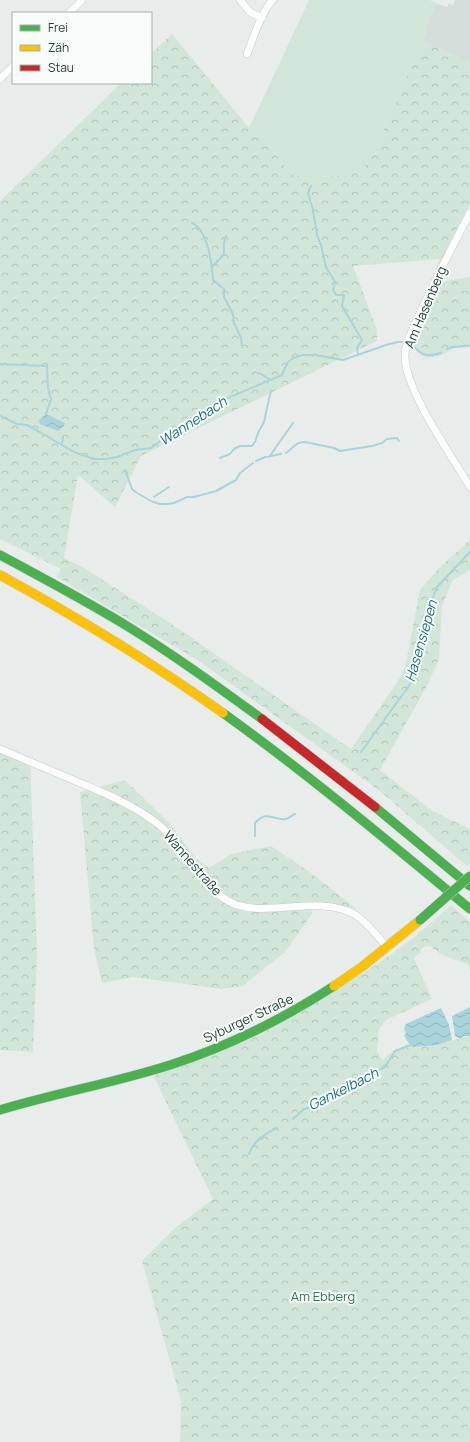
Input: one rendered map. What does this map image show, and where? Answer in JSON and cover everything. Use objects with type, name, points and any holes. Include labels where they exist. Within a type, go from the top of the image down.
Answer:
[{"type":"main road","points":[[0,555],[111,617],[173,656],[304,750],[470,886]]},
{"type":"main road","points":[[0,575],[71,614],[132,651],[215,706],[277,752],[372,827],[470,909]]},
{"type":"main road","name":"Syburger Straße","points":[[0,1110],[164,1066],[205,1053],[238,1040],[302,1008],[359,971],[388,948],[470,876]]},
{"type":"street","points":[[70,12],[82,0]]},
{"type":"street","points":[[240,0],[250,12],[262,18]]},
{"type":"street","points":[[247,54],[262,18],[273,0]]},
{"type":"street","points":[[0,79],[12,67]]},
{"type":"street","name":"Am Hasenberg","points":[[470,213],[468,222],[447,256],[408,340],[405,356],[408,373],[417,396],[432,425],[470,488]]},
{"type":"street","name":"Wannestraße","points":[[0,749],[103,793],[152,819],[167,833],[215,891],[226,901],[248,908],[262,909],[318,906],[348,912],[358,917],[388,948]]},
{"type":"shaded area","points":[[455,0],[470,0],[470,62],[423,41],[428,21],[436,3],[447,7],[449,3],[453,5]]},
{"type":"green space","points":[[309,0],[430,0],[436,3],[428,21],[423,41],[371,157],[364,168],[358,172],[340,176],[292,175],[251,124]]},
{"type":"green space","points":[[172,34],[249,128],[251,124],[292,175],[325,177],[350,174],[371,157],[423,41],[470,62],[470,203],[438,267],[439,282],[470,277],[470,346],[455,348],[443,355],[426,358],[410,347],[437,285],[436,269],[440,259],[353,266],[377,330],[377,341],[141,456],[115,507],[78,475],[64,558],[86,569],[176,627],[351,749],[396,684],[405,668],[420,590],[440,567],[470,540],[470,570],[453,580],[442,606],[439,659],[428,684],[380,770],[431,810],[470,829],[470,864],[467,866],[380,791],[199,661],[57,577],[61,569],[0,539],[0,201],[120,84],[152,84],[152,53]]},
{"type":"green space","points":[[0,745],[30,757],[37,953],[33,1052],[0,1050]]},
{"type":"green space","points":[[125,780],[171,825],[195,858],[209,868],[231,854],[271,846],[307,870],[357,909],[310,904],[312,914],[285,952],[243,986],[222,989],[133,977],[102,983],[94,948],[80,792]]},
{"type":"green space","name":"Am Ebberg","points":[[451,905],[470,922],[470,970],[468,964],[442,955],[430,946],[423,947],[420,953],[414,958],[432,999],[386,1020],[379,1029],[377,1052],[383,1060],[393,1051],[409,1043],[413,1047],[424,1046],[470,1036],[470,1442],[180,1442],[181,1401],[142,1261],[175,1228],[213,1199],[152,1073],[303,1008],[376,965],[412,939]]},
{"type":"water","points":[[46,414],[65,423],[63,427],[58,431],[40,424],[39,420]]},
{"type":"water","points":[[470,1007],[470,1036],[464,1036],[460,1039],[455,1036],[452,1016]]},
{"type":"water","points":[[441,1008],[449,1025],[452,1040],[437,1045],[413,1047],[404,1035],[406,1034],[404,1028],[406,1024]]},
{"type":"waterway","points":[[311,186],[308,193],[326,267],[335,282],[333,290],[336,295],[344,295],[342,306],[362,340],[357,348],[358,354]]},
{"type":"waterway","points":[[192,223],[202,233],[205,240],[212,265],[213,280],[224,289],[224,297],[233,314],[234,323],[241,338],[242,346]]},
{"type":"waterway","points":[[212,267],[224,254],[224,243],[226,236]]},
{"type":"waterway","name":"Wannebach","points":[[0,416],[17,424],[27,425],[74,452],[94,459],[117,457],[135,450],[151,448],[181,425],[216,403],[282,375],[287,363],[293,358],[303,355],[316,355],[343,360],[386,345],[404,342]]},
{"type":"waterway","name":"Wannebach","points":[[412,344],[421,353],[428,355],[441,353]]},
{"type":"waterway","name":"Wannebach","points":[[447,349],[452,347],[470,346]]},
{"type":"waterway","points":[[0,364],[47,366],[48,388],[51,399],[46,414]]},
{"type":"waterway","points":[[259,373],[271,380]]},
{"type":"waterway","points":[[220,458],[230,454],[234,449],[240,446],[252,446],[264,422],[271,390]]},
{"type":"waterway","points":[[269,457],[293,423]]},
{"type":"waterway","name":"Wannebach","points":[[62,445],[63,437]]},
{"type":"waterway","points":[[286,453],[298,443],[305,442],[334,448],[340,451],[372,446],[382,443],[387,439],[397,438],[399,441]]},
{"type":"waterway","points":[[256,461],[265,457],[281,454]]},
{"type":"waterway","points":[[125,470],[132,489],[137,493],[153,502],[168,504],[187,497],[194,497],[216,491],[236,480],[240,473],[253,463]]},
{"type":"waterway","points":[[154,497],[169,487]]},
{"type":"waterway","name":"Hasensiepen","points":[[361,752],[411,683],[420,654],[428,610],[437,587],[470,552]]},
{"type":"waterway","name":"Hasensiepen","points":[[255,836],[255,823],[259,819],[267,816],[286,819],[295,814]]},
{"type":"waterway","name":"Gankelbach","points":[[293,1119],[304,1109],[316,1106],[385,1067],[395,1051],[411,1045]]},
{"type":"waterway","name":"Gankelbach","points":[[249,1154],[260,1138],[277,1128]]},
{"type":"traffic: fast","points":[[0,555],[127,626],[179,660],[262,719]]},
{"type":"traffic: fast","points":[[223,713],[317,784],[470,909]]},
{"type":"traffic: fast","points":[[375,807],[470,886]]},
{"type":"traffic: fast","points":[[420,920],[470,876]]},
{"type":"traffic: fast","points":[[0,1110],[128,1077],[192,1058],[255,1031],[295,1010],[334,986]]},
{"type":"traffic: slow","points":[[0,575],[113,641],[169,676],[223,713]]},
{"type":"traffic: slow","points":[[334,986],[363,966],[420,920]]},
{"type":"traffic: jam","points":[[262,719],[375,807]]}]
